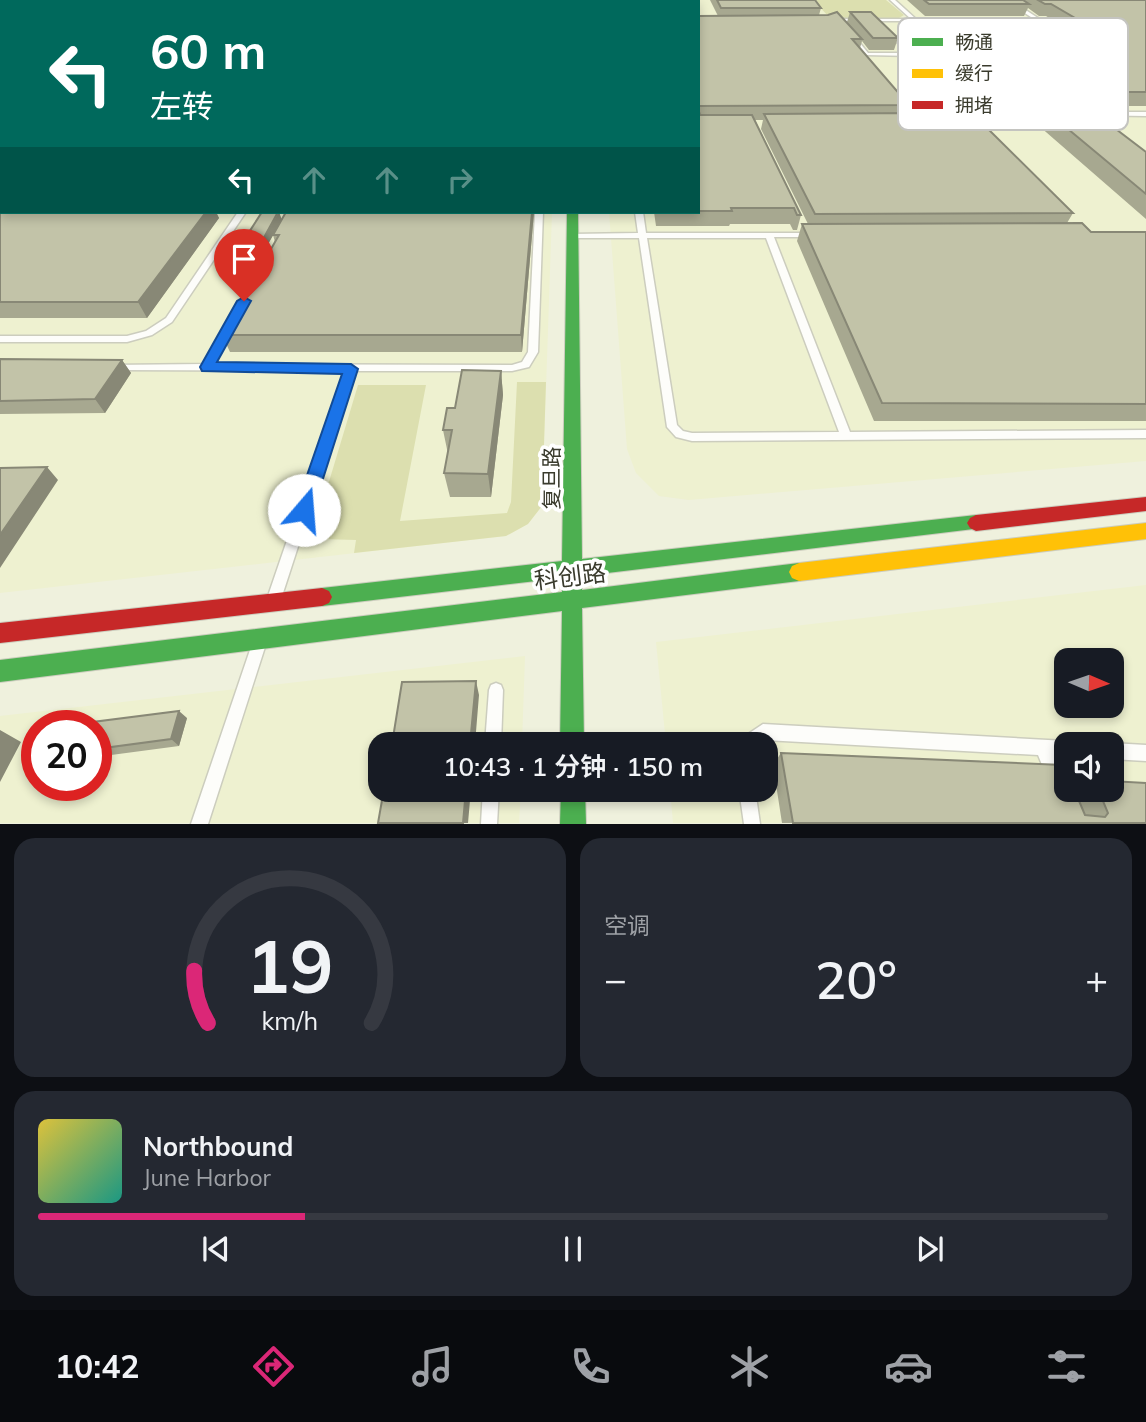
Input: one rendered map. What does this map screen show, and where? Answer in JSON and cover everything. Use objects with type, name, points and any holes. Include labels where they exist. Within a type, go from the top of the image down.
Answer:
[{"type":"street","name":"复旦路","points":[[572,214],[572,732]]},
{"type":"street","name":"科创路","points":[[0,633],[271,608],[572,568],[1146,504]]},
{"type":"street","name":"科创路","points":[[0,671],[262,634],[1146,531]]},
{"type":"street","points":[[573,802],[573,824]]},
{"type":"lane","points":[[892,0],[913,18]]},
{"type":"lane","points":[[1007,0],[1036,18]]},
{"type":"lane","points":[[877,20],[898,41]]},
{"type":"lane","points":[[898,20],[838,21],[867,54],[898,55]]},
{"type":"lane","points":[[1128,114],[1146,114]]},
{"type":"lane","points":[[0,339],[127,339],[158,330],[169,320],[241,214]]},
{"type":"lane","points":[[97,367],[351,369],[512,368],[526,365],[533,352],[539,214]]},
{"type":"lane","points":[[639,214],[672,427],[680,435],[1146,434]]},
{"type":"lane","points":[[800,223],[806,235]]},
{"type":"lane","points":[[769,235],[846,436]]},
{"type":"lane","points":[[572,236],[819,235]]},
{"type":"lane","points":[[207,367],[234,319]]},
{"type":"lane","points":[[271,608],[351,369]]},
{"type":"lane","points":[[198,824],[262,634]]},
{"type":"lane","points":[[494,732],[496,691]]},
{"type":"lane","points":[[778,733],[1054,748]]},
{"type":"lane","points":[[1043,748],[1054,773]]},
{"type":"lane","points":[[1124,752],[1146,753]]},
{"type":"lane","points":[[489,824],[490,802]]},
{"type":"lane","points":[[749,802],[752,824]]},
{"type":"shaded area","points":[[700,0],[1146,0],[1146,461],[689,500],[659,496],[636,473],[627,449],[609,214],[700,214]]},
{"type":"shaded area","points":[[813,0],[886,0],[904,15],[899,18],[830,18]]},
{"type":"shaded area","points":[[0,214],[552,214],[542,506],[528,524],[506,536],[0,593]]},
{"type":"shaded area","points":[[517,382],[546,382],[542,506],[528,524],[506,536],[354,553],[356,540],[321,539],[313,535],[358,385],[426,385],[400,521],[507,513],[511,502]]},
{"type":"shaded area","points":[[1146,585],[1146,823],[673,823],[671,802],[778,802],[778,732],[665,732],[656,642]]},
{"type":"shaded area","points":[[525,656],[522,732],[368,732],[368,802],[520,802],[519,823],[0,823],[0,716],[21,714],[21,801],[112,801],[112,710],[52,710]]},
{"type":"building","points":[[717,0],[815,0],[821,8],[721,8]]},
{"type":"building","points":[[924,0],[1023,0],[1029,4],[929,4]]},
{"type":"building","points":[[1038,0],[1146,0],[1146,92],[1128,92],[1128,18],[1075,18],[1051,4]]},
{"type":"building","points":[[837,12],[862,39],[852,39],[898,92],[898,105],[700,106],[700,16],[828,15]]},
{"type":"building","points":[[850,12],[871,12],[898,38],[873,38]]},
{"type":"building","points":[[898,113],[898,130],[989,130],[1073,213],[815,214],[764,114]]},
{"type":"building","points":[[700,115],[752,115],[801,215],[797,215],[794,208],[731,208],[732,211],[700,211]]},
{"type":"building","points":[[1069,130],[1117,130],[1146,152],[1146,194]]},
{"type":"building","points":[[0,214],[204,214],[138,302],[0,302]]},
{"type":"building","points":[[261,214],[277,214],[261,243],[242,243]]},
{"type":"building","points":[[285,214],[532,214],[521,335],[222,335],[279,235],[273,235]]},
{"type":"building","points":[[1082,223],[1091,232],[1146,232],[1146,404],[882,403],[802,224]]},
{"type":"building","points":[[0,359],[122,360],[95,399],[0,401]]},
{"type":"building","points":[[462,370],[501,371],[488,474],[444,473],[452,430],[443,430],[447,408],[455,408]]},
{"type":"building","points":[[47,467],[0,535],[0,468]]},
{"type":"building","points":[[476,681],[471,732],[394,732],[402,682]]},
{"type":"building","points":[[179,711],[171,739],[112,747],[112,720]]},
{"type":"building","points":[[781,753],[1054,765],[1054,802],[1080,802],[1085,815],[1105,817],[1108,813],[1103,802],[1124,802],[1124,782],[1146,783],[1146,823],[793,823]]},
{"type":"building","points":[[382,802],[465,802],[463,823],[378,823]]},
{"type":"traffic: fast","points":[[572,214],[572,732]]},
{"type":"traffic: fast","points":[[322,597],[976,523]]},
{"type":"traffic: fast","points":[[0,671],[799,572]]},
{"type":"traffic: fast","points":[[573,802],[573,824]]},
{"type":"traffic: slow","points":[[799,572],[1146,531]]},
{"type":"traffic: jam","points":[[976,523],[1146,504]]},
{"type":"traffic: jam","points":[[0,633],[322,597]]},
{"type":"route","points":[[244,301],[207,367],[351,369],[304,510]]}]
